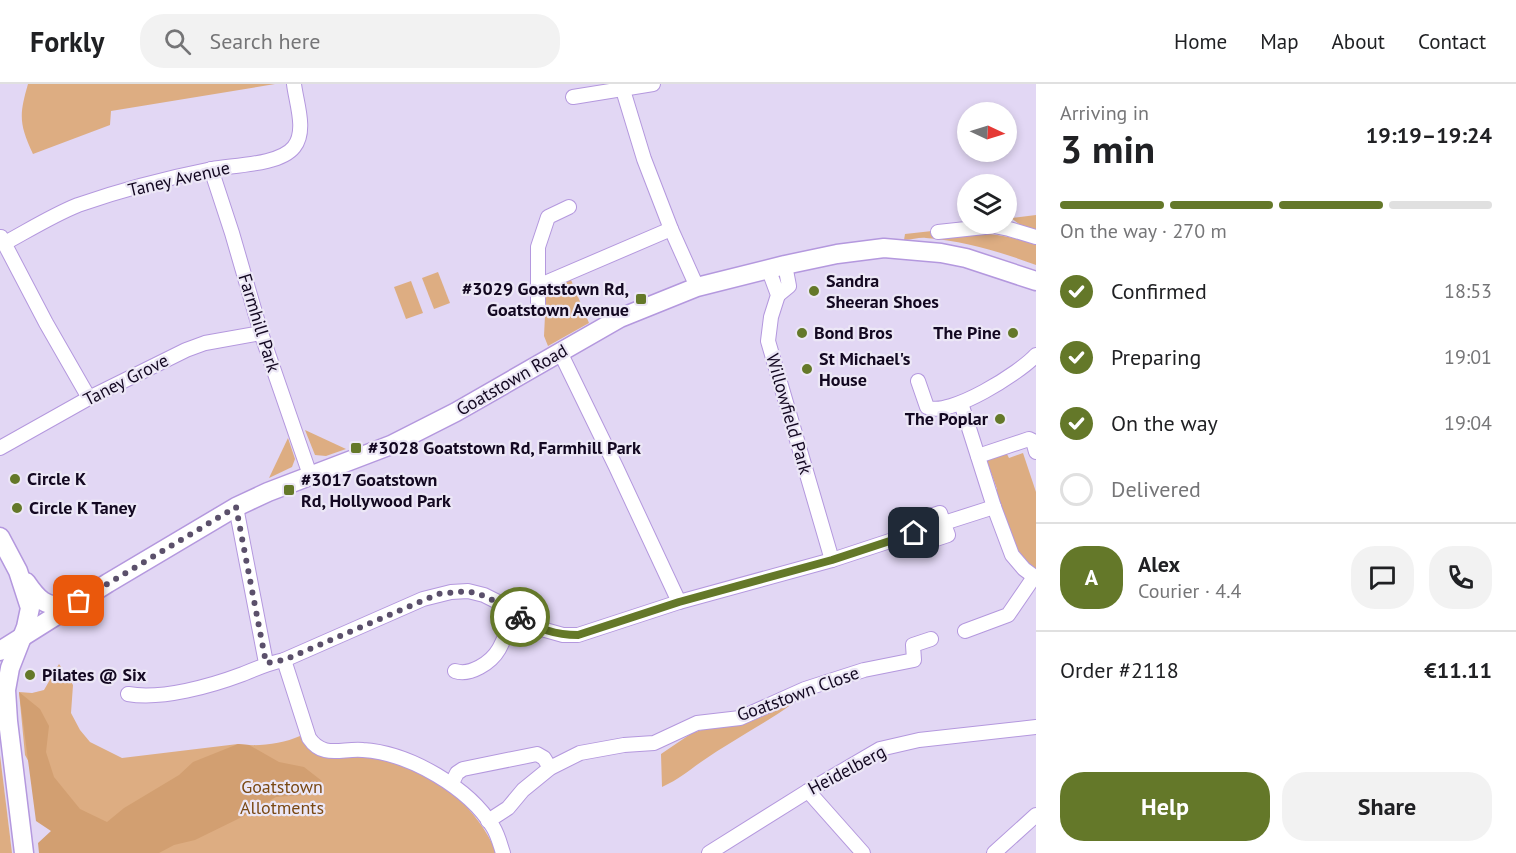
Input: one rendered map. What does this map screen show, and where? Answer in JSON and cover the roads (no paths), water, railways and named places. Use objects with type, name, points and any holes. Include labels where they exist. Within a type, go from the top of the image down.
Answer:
[{"type":"main road","name":"Goatstown Road","points":[[0,651],[67,608],[236,507],[310,475],[391,445],[456,412],[620,318],[697,287],[777,266],[872,249],[915,250],[966,258],[1036,282]]},
{"type":"main road","points":[[0,537],[18,571],[42,602],[67,608]]},
{"type":"main road","points":[[18,571],[30,608],[9,673],[6,690],[24,853]]},
{"type":"main road","points":[[0,699],[8,718]]},
{"type":"street","name":"Taney Avenue","points":[[2,239],[77,206],[138,187],[211,169],[275,159],[288,153],[296,145],[300,135],[294,84]]},
{"type":"street","points":[[573,97],[652,84]]},
{"type":"street","points":[[623,90],[644,159],[671,229],[697,287]]},
{"type":"street","name":"Farmhill Park","points":[[211,169],[261,333],[310,475]]},
{"type":"street","points":[[538,309],[538,248],[548,217],[569,207]]},
{"type":"street","points":[[938,232],[994,226],[1036,237]]},
{"type":"street","points":[[538,286],[671,229]]},
{"type":"street","points":[[2,239],[89,398]]},
{"type":"street","name":"Willowfield Park","points":[[777,266],[789,286],[778,295],[771,318],[768,341],[832,560]]},
{"type":"street","name":"Taney Grove","points":[[0,448],[89,398],[186,350],[205,343],[261,333]]},
{"type":"street","points":[[560,352],[679,602]]},
{"type":"street","points":[[918,381],[927,407],[932,409],[961,403],[1003,381],[1036,355]]},
{"type":"street","points":[[961,403],[1012,555],[1035,578],[1008,615],[965,631]]},
{"type":"street","points":[[978,456],[1029,439],[1033,441],[1036,452]]},
{"type":"street","points":[[236,507],[266,663]]},
{"type":"street","points":[[944,523],[994,507]]},
{"type":"street","points":[[921,519],[940,513],[948,535],[927,542]]},
{"type":"street","points":[[128,694],[142,696],[194,688],[243,674],[266,663],[284,660],[438,594],[468,591],[493,600],[538,628],[563,635],[578,635],[679,602],[832,560],[914,533]]},
{"type":"street","points":[[455,671],[462,673],[478,669],[498,651],[516,614]]},
{"type":"street","name":"Goatstown Close","points":[[488,821],[508,808],[523,790],[550,768],[580,753],[624,745],[654,743],[697,723],[740,718],[805,689],[864,670],[914,660],[913,645],[931,639]]},
{"type":"street","points":[[284,660],[309,738],[315,747],[324,751],[363,750],[399,757],[452,783],[488,821],[497,834],[503,853]]},
{"type":"street","name":"Heidelberg","points":[[709,853],[880,749],[919,740],[1036,727]]},
{"type":"street","points":[[452,783],[457,773],[463,769],[537,754],[544,758],[550,768]]},
{"type":"street","points":[[808,791],[863,853]]},
{"type":"street","points":[[994,853],[1036,815]]},
{"type":"place","name":"Sandra Sheeran Shoes","points":[[814,291]]},
{"type":"place","name":"#3029 Goatstown Rd, Goatstown Avenue","points":[[641,299]]},
{"type":"place","name":"Bond Bros","points":[[802,333]]},
{"type":"place","name":"The Pine","points":[[1013,333]]},
{"type":"place","name":"St Michael's House","points":[[807,369]]},
{"type":"place","name":"The Poplar","points":[[1000,419]]},
{"type":"place","name":"#3028 Goatstown Rd, Farmhill Park","points":[[356,448]]},
{"type":"place","name":"Circle K","points":[[15,479]]},
{"type":"place","name":"#3017 Goatstown Rd, Hollywood Park","points":[[289,490]]},
{"type":"place","name":"Circle K Taney","points":[[17,508]]},
{"type":"place","name":"Pilates @ Six","points":[[30,675]]},
{"type":"park label","name":"Goatstown Allotments","points":[[282,797]]}]
